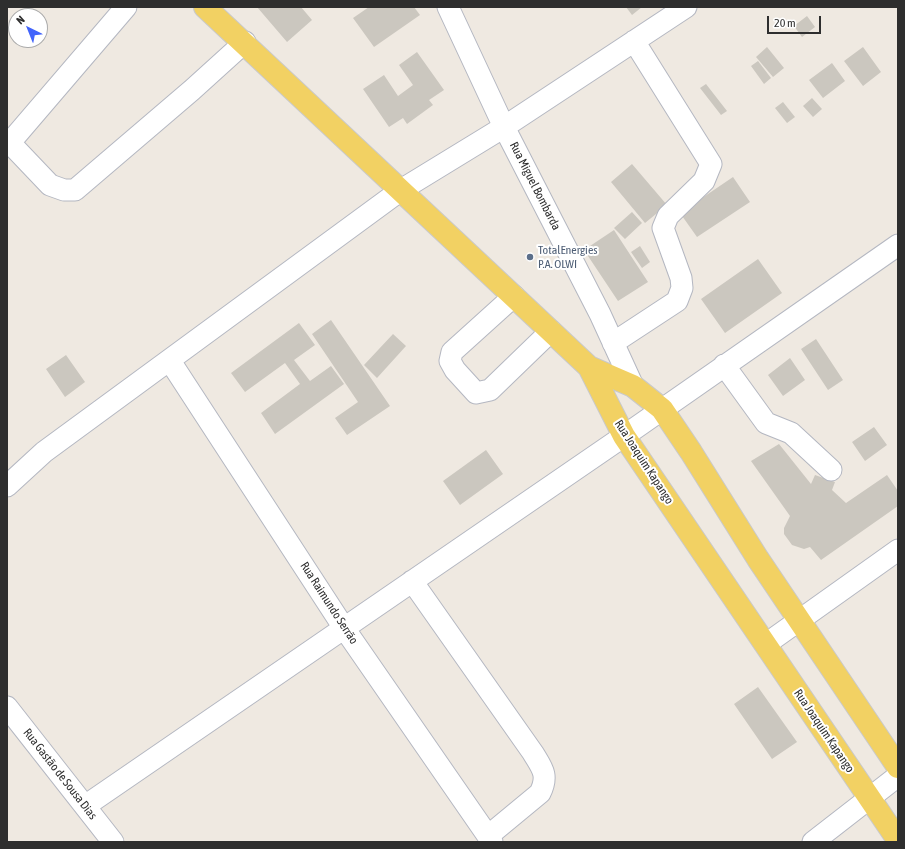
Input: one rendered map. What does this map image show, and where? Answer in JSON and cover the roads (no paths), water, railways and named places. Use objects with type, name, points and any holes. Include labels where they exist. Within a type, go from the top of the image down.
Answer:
[{"type":"main road","points":[[205,7],[245,42],[590,367],[633,386],[662,409],[799,620],[898,767]]},
{"type":"main road","name":"Rua Joaquim Kapango","points":[[590,367],[624,436],[898,840]]},
{"type":"street","points":[[126,7],[8,144],[50,184],[64,190],[75,190],[192,90],[245,42]]},
{"type":"street","name":"Rua Miguel Bombarda","points":[[448,7],[504,127],[613,343],[633,386]]},
{"type":"street","points":[[7,486],[44,452],[401,190],[504,127],[686,7]]},
{"type":"street","points":[[613,343],[677,301],[682,288],[681,278],[663,228],[668,216],[704,181],[711,164],[634,41]]},
{"type":"street","points":[[85,806],[624,436],[898,245]]},
{"type":"street","points":[[514,296],[452,352],[450,362],[455,370],[476,392],[490,390],[551,331]]},
{"type":"street","name":"Rua Raimundo Serrão","points":[[170,361],[344,628],[490,839]]},
{"type":"street","points":[[724,365],[766,423],[791,433],[831,470]]},
{"type":"street","points":[[766,644],[898,550]]},
{"type":"street","points":[[412,581],[533,753],[544,772],[545,782],[540,792],[490,839]]},
{"type":"street","name":"Rua Gastão de Sousa Dias","points":[[7,707],[113,842]]},
{"type":"street","points":[[813,842],[898,776]]},
{"type":"place","name":"TotalEnergies P.A. OLWI","points":[[530,257]]}]
